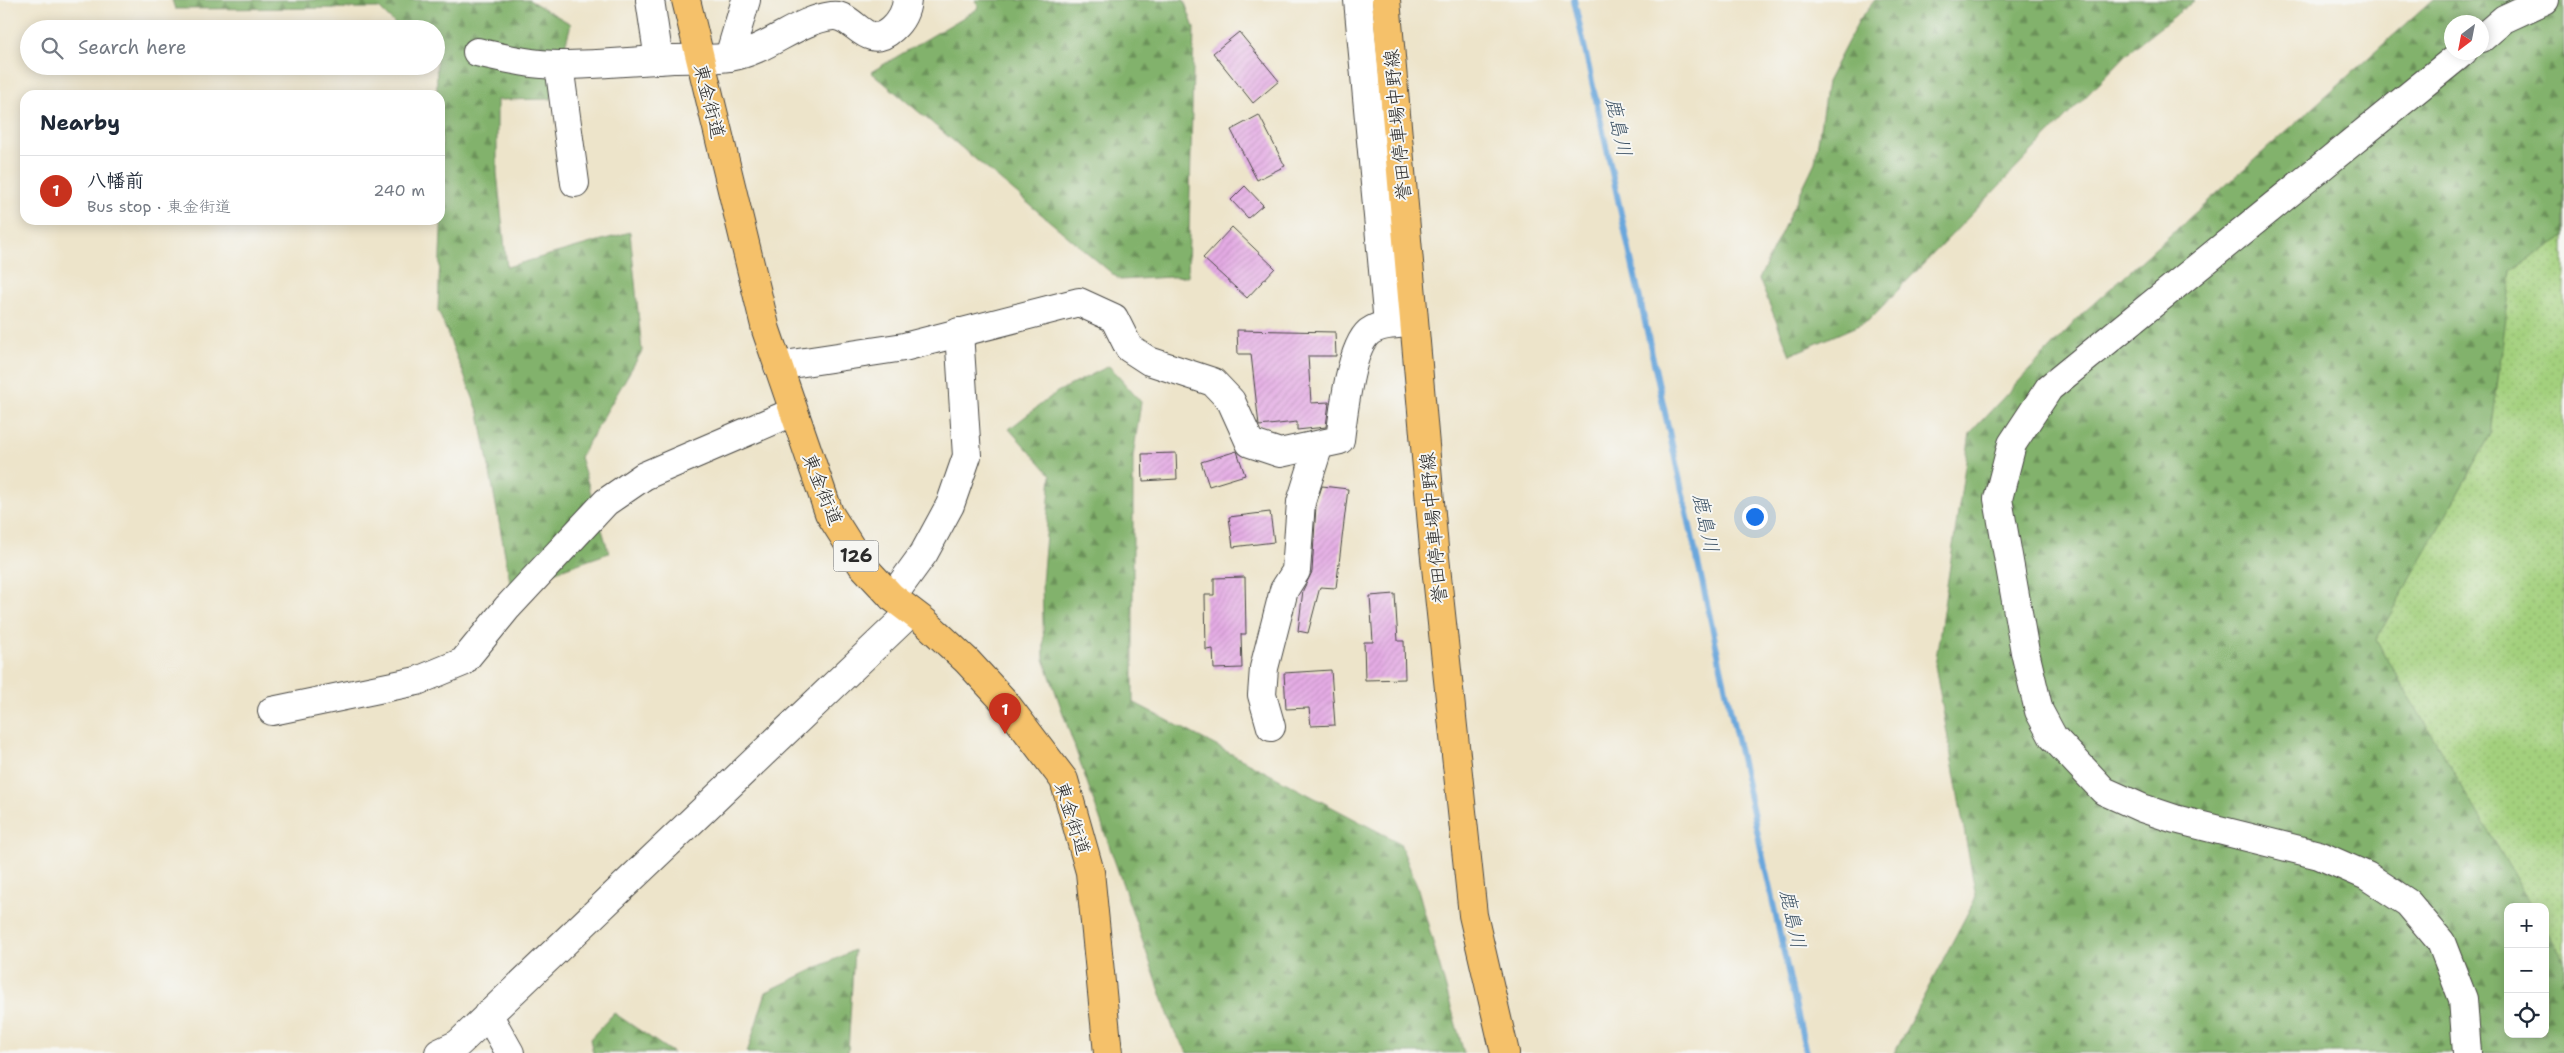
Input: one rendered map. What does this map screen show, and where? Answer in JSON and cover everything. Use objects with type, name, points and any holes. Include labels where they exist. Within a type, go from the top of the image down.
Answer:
[{"type":"main road","name":"東金街道","points":[[686,0],[766,330],[829,513],[862,565],[902,604],[967,661],[1004,701],[1064,780],[1090,872],[1108,1053]]},
{"type":"main road","name":"誉田停車場中野線","points":[[1386,0],[1401,324],[1434,548],[1473,915],[1505,1053]]},
{"type":"street","points":[[650,0],[659,60]]},
{"type":"street","points":[[730,57],[746,0]]},
{"type":"street","points":[[477,52],[526,62],[559,65],[730,57],[757,50],[818,19],[851,10],[866,35],[878,37],[889,32],[900,22],[907,0]]},
{"type":"street","points":[[778,366],[904,347],[1079,302],[1114,318],[1129,348],[1149,361],[1213,382],[1231,401],[1250,443],[1280,454],[1340,440],[1343,412],[1355,356],[1368,333],[1401,324],[1358,0]]},
{"type":"street","points":[[2489,32],[2504,19],[2545,0]]},
{"type":"street","points":[[2453,60],[2049,388],[2012,444],[1998,499],[2025,652],[2038,711],[2053,737],[2104,790],[2112,794],[2142,808],[2175,819],[2319,856],[2367,876],[2408,903],[2441,942],[2463,999],[2467,1053]]},
{"type":"street","points":[[559,65],[575,183]]},
{"type":"street","points":[[439,1053],[458,1044],[902,604],[924,553],[950,505],[967,456],[959,332]]},
{"type":"street","points":[[272,711],[417,681],[463,662],[507,608],[585,527],[606,502],[644,476],[793,412]]},
{"type":"street","points":[[1271,727],[1262,695],[1264,668],[1284,590],[1296,571],[1301,502],[1319,445]]},
{"type":"street","points":[[488,1014],[510,1053]]},
{"type":"green space","points":[[172,0],[529,0],[571,24],[551,99],[497,100],[497,173],[507,267],[630,232],[642,351],[580,457],[609,553],[511,587],[479,413],[438,310],[441,225],[445,225],[445,90],[437,90],[437,75],[445,75],[445,20],[391,20],[379,8],[175,9]]},
{"type":"green space","points":[[975,0],[1184,0],[1194,28],[1188,276],[1120,280],[871,72],[979,8]]},
{"type":"green space","points":[[1875,0],[2195,0],[2130,51],[1868,321],[1790,355],[1759,279],[1815,162],[1827,82],[1859,20]]},
{"type":"green space","points":[[2433,0],[2564,0],[2564,237],[2512,270],[2491,434],[2376,640],[2531,903],[2504,903],[2504,1038],[2549,1038],[2549,935],[2564,960],[2564,1053],[1894,1053],[1976,897],[1935,665],[1970,433],[2083,313]]},
{"type":"green space","points":[[2564,155],[2564,1053],[2486,1053],[2231,685]]},
{"type":"green space","points":[[1109,366],[1141,402],[1133,457],[1133,702],[1400,843],[1418,889],[1464,1053],[1188,1053],[1174,1031],[1044,659],[1042,583],[1051,475],[1009,429],[1057,392]]},
{"type":"green space","points":[[854,950],[848,1053],[747,1053],[766,992]]},
{"type":"green space","points":[[614,1013],[673,1053],[593,1053],[590,1039]]},
{"type":"building","points":[[1239,32],[1279,81],[1253,103],[1213,53]]},
{"type":"building","points":[[1259,115],[1285,166],[1257,180],[1231,130]]},
{"type":"building","points":[[1245,186],[1263,205],[1248,218],[1231,200]]},
{"type":"building","points":[[1232,227],[1275,268],[1247,298],[1203,258]]},
{"type":"building","points":[[1237,330],[1335,332],[1336,356],[1308,356],[1311,403],[1329,402],[1326,427],[1297,430],[1297,422],[1259,426],[1251,354],[1238,354]]},
{"type":"building","points":[[1237,451],[1245,475],[1209,486],[1201,462]]},
{"type":"building","points":[[1176,453],[1177,479],[1143,481],[1142,454]]},
{"type":"building","points":[[1322,486],[1348,489],[1336,588],[1320,587],[1308,633],[1298,631],[1303,590],[1312,572],[1316,505]]},
{"type":"building","points":[[1270,512],[1274,542],[1233,547],[1229,517]]},
{"type":"building","points":[[1245,577],[1246,634],[1241,634],[1242,668],[1214,669],[1213,649],[1206,650],[1205,595],[1214,595],[1214,578]]},
{"type":"building","points":[[1395,594],[1398,641],[1404,641],[1405,679],[1365,680],[1364,642],[1373,642],[1370,596]]},
{"type":"building","points":[[1331,670],[1335,725],[1311,726],[1309,708],[1286,709],[1284,673]]},
{"type":"waterway","name":"鹿島川","points":[[1574,0],[1806,1053]]},
{"type":"place","name":"八幡前","points":[[1005,734]]}]
